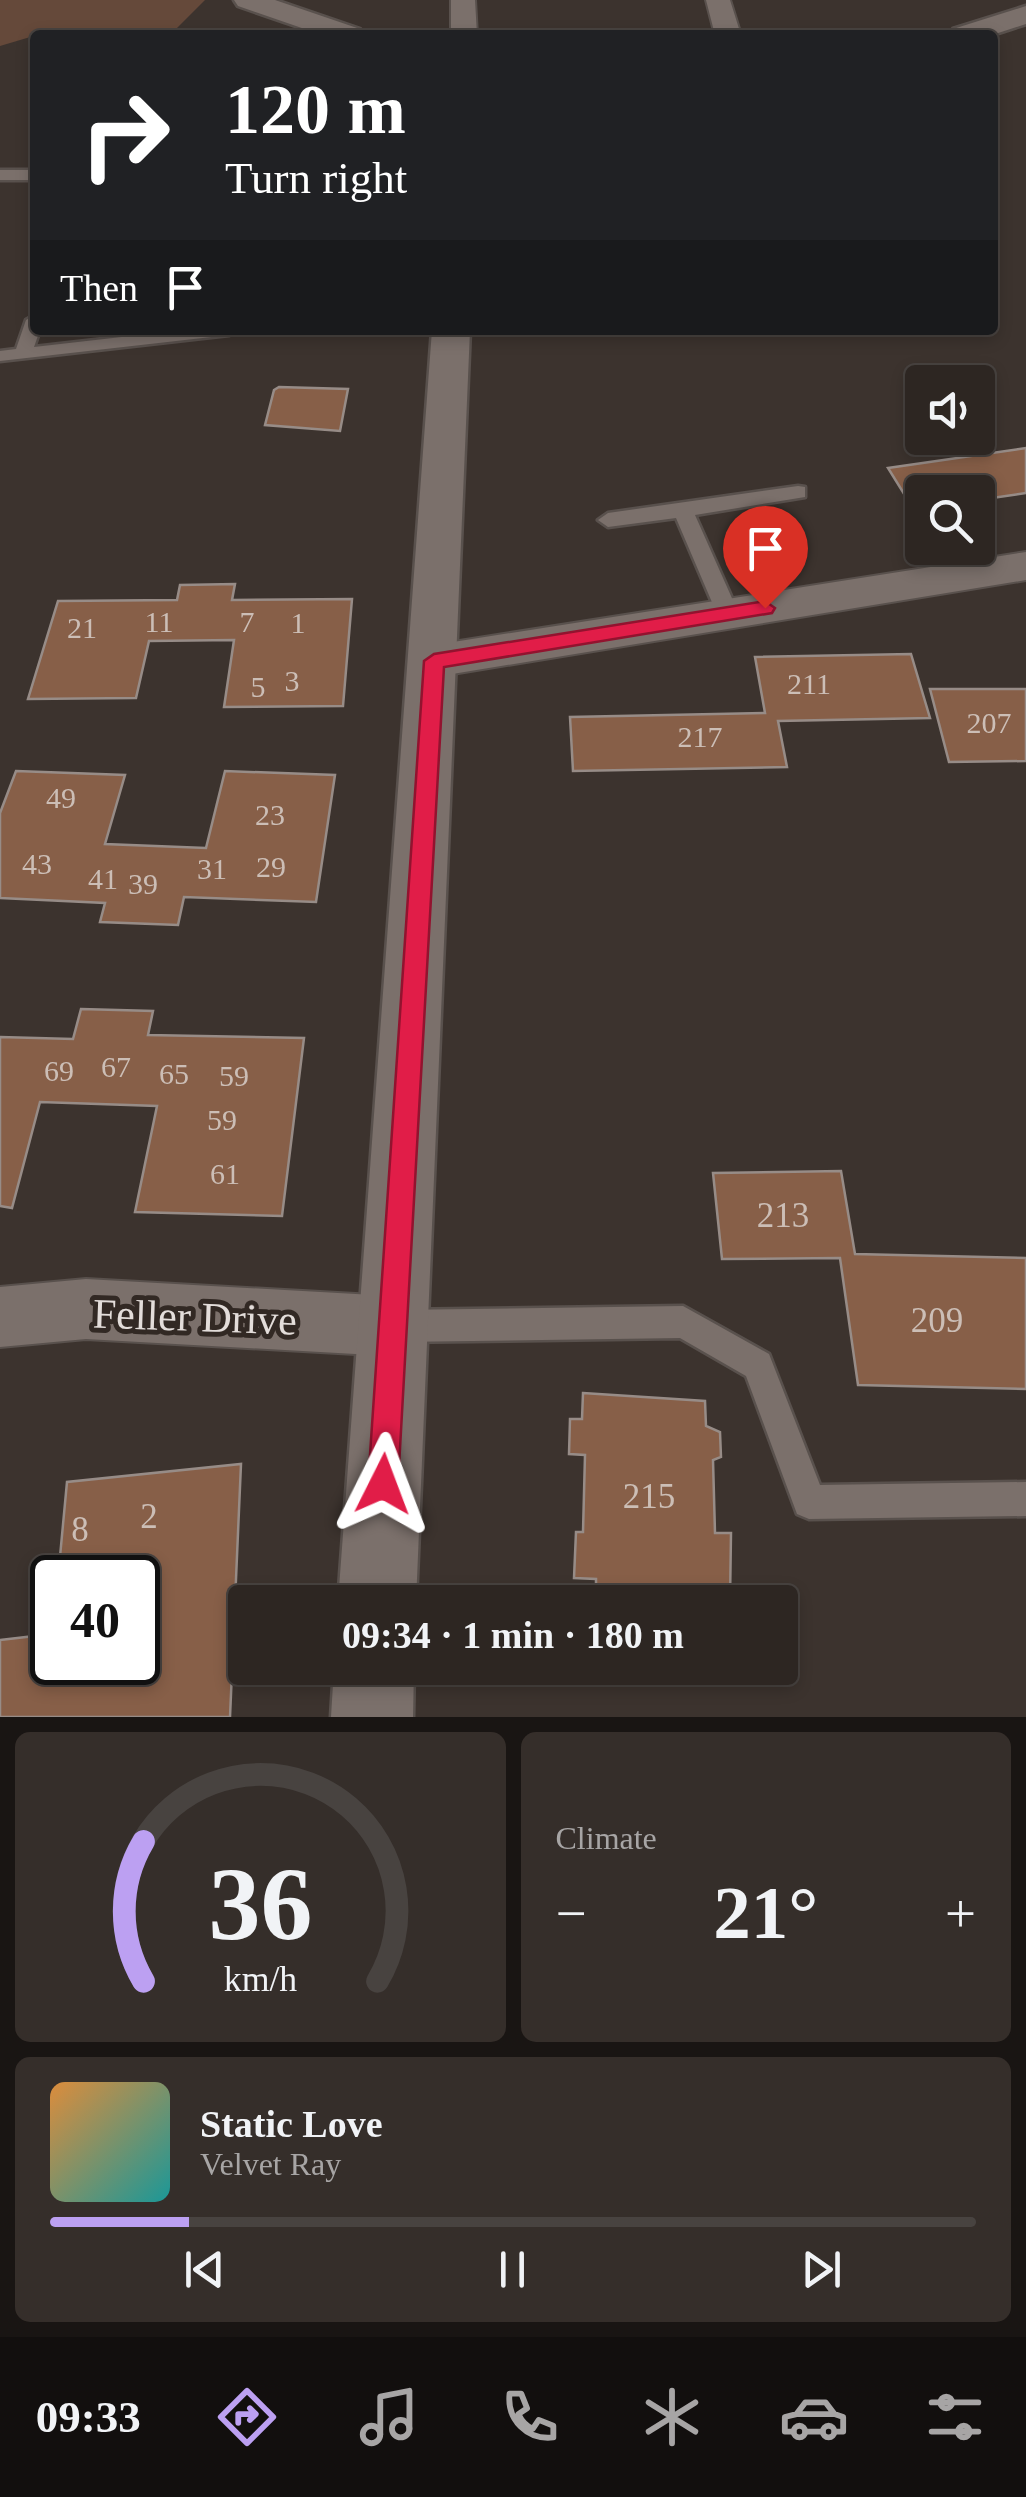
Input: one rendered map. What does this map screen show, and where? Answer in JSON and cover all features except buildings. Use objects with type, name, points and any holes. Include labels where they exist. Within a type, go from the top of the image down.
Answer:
[{"type":"street","points":[[248,0],[335,30]]},
{"type":"street","points":[[464,0],[464,30]]},
{"type":"street","points":[[718,0],[727,30]]},
{"type":"street","points":[[978,30],[1026,15]]},
{"type":"street","points":[[378,1585],[451,335]]},
{"type":"street","points":[[434,661],[1026,566]]},
{"type":"street","name":"Feller Drive","points":[[0,1317],[86,1310],[390,1326]]},
{"type":"street","points":[[372,1717],[373,1685]]},
{"type":"lane","points":[[0,193],[4,176],[30,175]]},
{"type":"lane","points":[[23,354],[30,334]]},
{"type":"lane","points":[[0,356],[185,335]]},
{"type":"lane","points":[[608,520],[798,492]]},
{"type":"lane","points":[[683,510],[728,614]]},
{"type":"lane","points":[[390,1326],[683,1322],[758,1364],[809,1502],[1026,1499]]},
{"type":"shaded area","points":[[0,0],[205,0],[175,30],[30,30],[30,37],[0,46]]},
{"type":"route","points":[[383,1484],[434,661],[765,608]]}]
